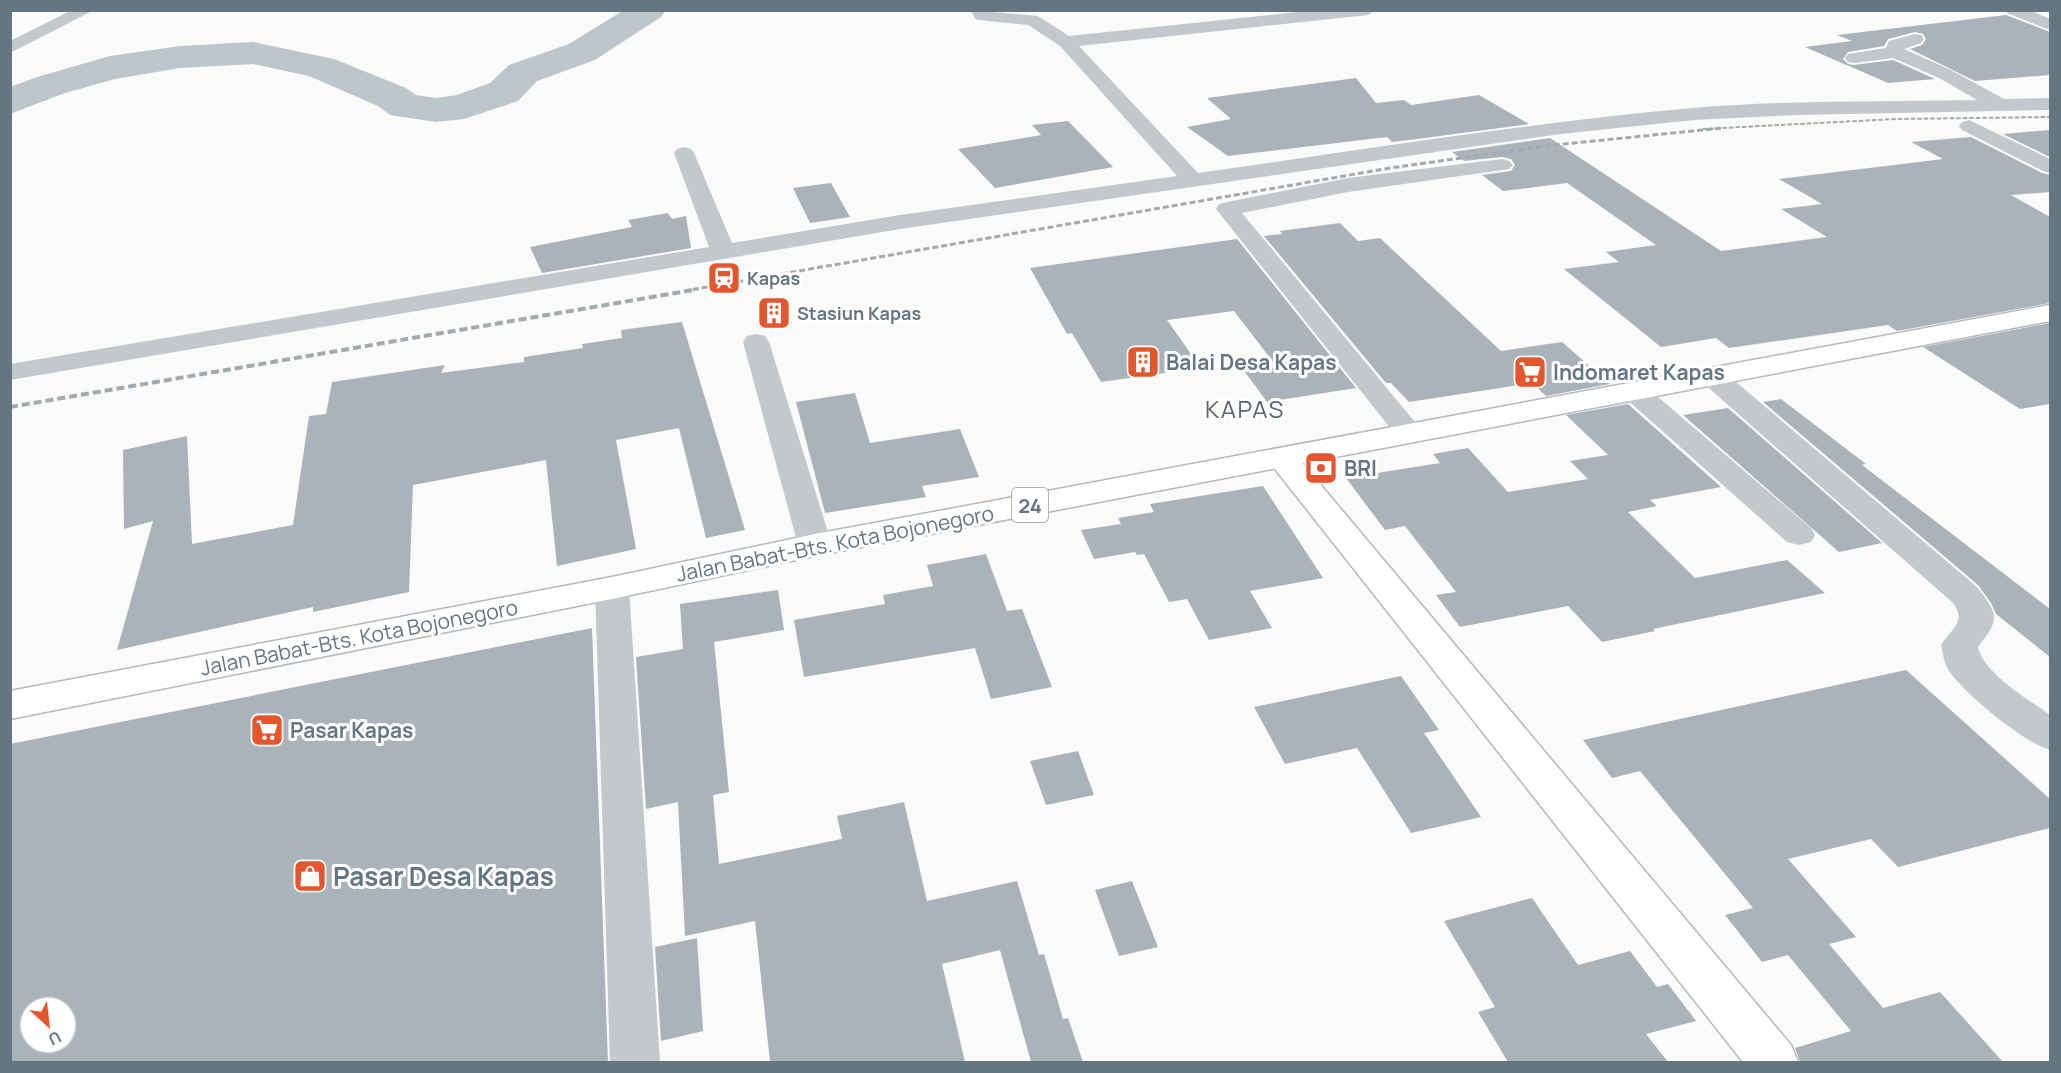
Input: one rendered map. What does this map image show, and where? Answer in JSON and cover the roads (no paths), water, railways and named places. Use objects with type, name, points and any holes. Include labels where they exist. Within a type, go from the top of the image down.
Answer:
[{"type":"main road","name":"Jalan Babat-Bts. Kota Bojonegoro","points":[[10,705],[612,588],[815,545],[2050,313]]},
{"type":"main road","points":[[1282,458],[1773,1062]]},
{"type":"street","points":[[10,48],[86,10]]},
{"type":"street","points":[[980,10],[981,16],[985,17],[1035,21],[1060,38],[1116,93],[1193,181]]},
{"type":"street","points":[[1060,38],[1368,10]]},
{"type":"street","points":[[2013,10],[2050,25]]},
{"type":"street","points":[[1896,52],[1895,45],[1915,39]]},
{"type":"street","points":[[1854,58],[1896,52],[1945,74],[2001,105]]},
{"type":"street","points":[[10,372],[900,222],[1561,128],[1694,114],[2050,104]]},
{"type":"street","points":[[1969,126],[2050,166]]},
{"type":"street","points":[[684,153],[723,251]]},
{"type":"street","points":[[1409,433],[1227,208],[1348,185],[1502,165]]},
{"type":"street","points":[[756,342],[815,545]]},
{"type":"street","points":[[1712,376],[1965,595],[1977,611],[1977,623],[1959,645],[1963,663],[1992,692],[2050,735]]},
{"type":"street","points":[[1634,391],[1799,535]]},
{"type":"street","points":[[612,588],[635,1062]]},
{"type":"waterway","points":[[10,102],[51,85],[110,68],[180,57],[253,53],[320,67],[392,97],[405,106],[436,110],[464,107],[504,92],[523,73],[582,52],[649,10]]},
{"type":"railway","points":[[1703,129],[1895,119],[2050,117]]},
{"type":"railway","points":[[684,291],[1390,168],[1554,145],[1723,128]]},
{"type":"railway","points":[[10,407],[693,290]]},
{"type":"place","name":"Kapas","points":[[724,278]]},
{"type":"place","name":"Stasiun Kapas","points":[[774,313]]},
{"type":"place","name":"Balai Desa Kapas","points":[[1143,362]]},
{"type":"place","name":"Indomaret Kapas","points":[[1530,372]]},
{"type":"place","name":"BRI","points":[[1321,468]]},
{"type":"place","name":"Pasar Kapas","points":[[267,730]]},
{"type":"place","name":"Pasar Desa Kapas","points":[[310,876]]},
{"type":"district","name":"KAPAS","points":[[1245,408]]}]
